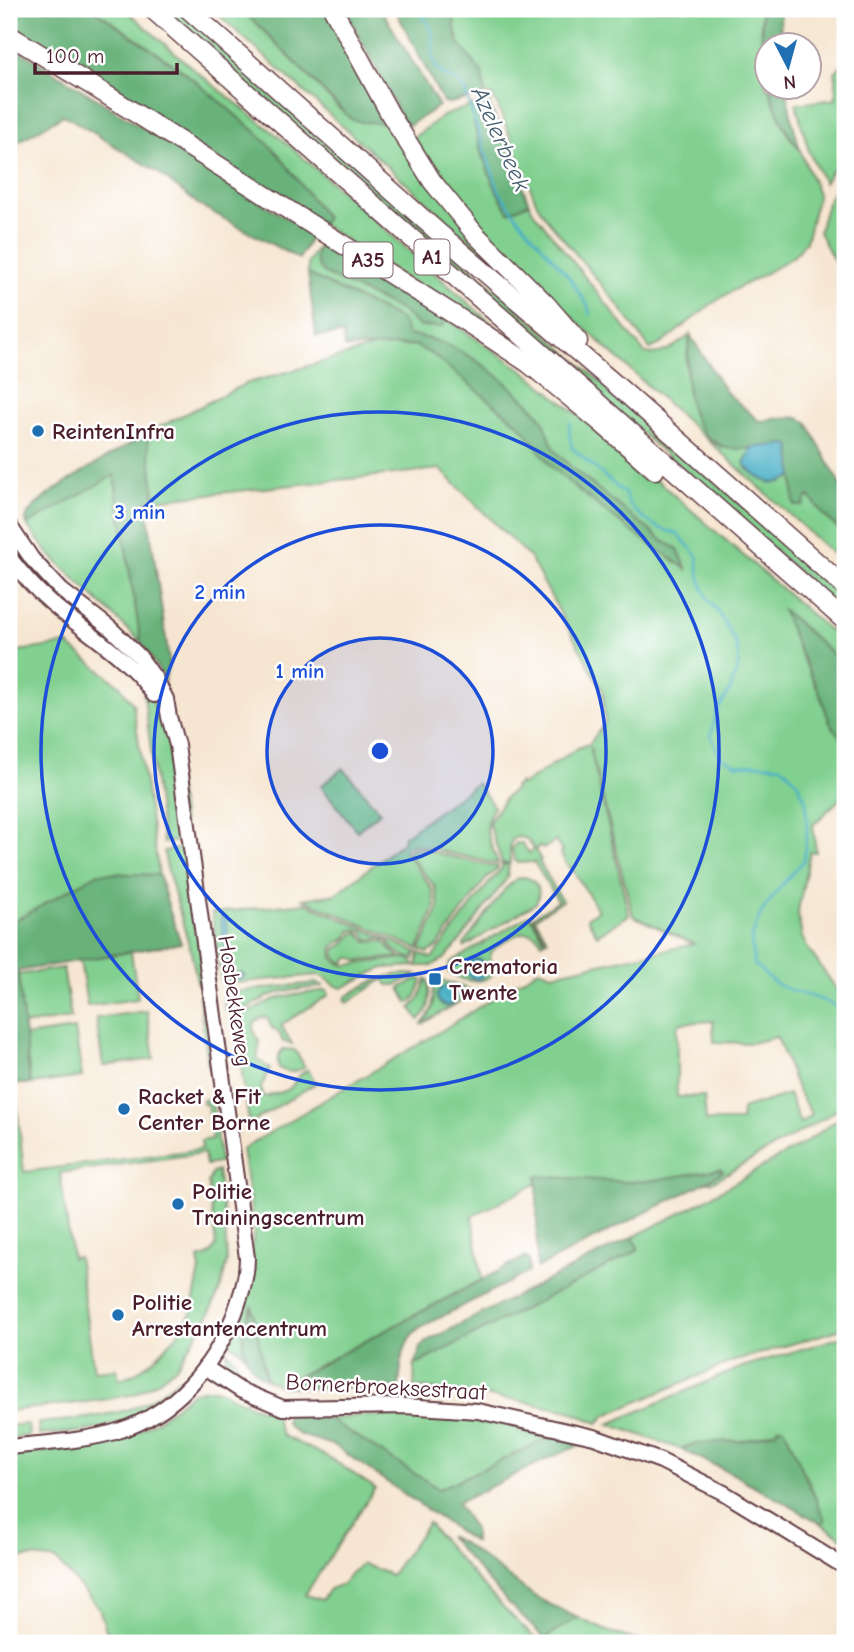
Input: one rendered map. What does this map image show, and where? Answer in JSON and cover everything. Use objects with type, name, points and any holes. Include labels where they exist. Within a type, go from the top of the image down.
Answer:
[{"type":"highway","name":"A1","points":[[152,9],[845,621]]},
{"type":"highway","name":"A1","points":[[188,9],[439,233],[845,587]]},
{"type":"highway","points":[[333,9],[390,114],[432,181],[475,234],[546,304],[615,384]]},
{"type":"highway","name":"A35","points":[[9,35],[528,363],[668,482],[712,504]]},
{"type":"main road","name":"Hosbekkeweg","points":[[9,525],[33,559],[61,590],[110,628],[139,656],[166,698],[177,745],[247,1258],[244,1289],[221,1344],[205,1367]]},
{"type":"main road","name":"Hosbekkeweg","points":[[9,557],[50,602],[144,680],[169,717]]},
{"type":"main road","points":[[9,1447],[92,1437],[132,1426],[158,1412],[188,1388],[205,1367]]},
{"type":"main road","name":"Bornerbroeksestraat","points":[[205,1367],[240,1390],[283,1408],[405,1406],[478,1411],[594,1437],[661,1461],[724,1493],[845,1567]]},
{"type":"green space","points":[[9,9],[93,9],[183,71],[257,133],[279,155],[326,218],[321,224],[9,30]]},
{"type":"green space","points":[[93,9],[125,9],[198,73],[282,139],[532,359],[321,224],[279,155],[257,133],[183,71]]},
{"type":"green space","points":[[162,9],[181,9],[845,596],[845,613]]},
{"type":"green space","points":[[212,9],[240,9],[341,110],[390,123],[527,292]]},
{"type":"green space","points":[[240,9],[331,9],[390,123],[351,119]]},
{"type":"green space","points":[[345,9],[381,9],[439,106],[408,126]]},
{"type":"green space","points":[[395,9],[453,9],[459,43],[482,74],[485,95],[450,103],[443,102]]},
{"type":"green space","points":[[453,9],[761,9],[761,32],[752,32],[752,102],[773,102],[788,135],[800,150],[818,194],[806,242],[794,256],[710,305],[661,344],[650,349],[537,204],[497,104],[491,95],[485,95],[484,82],[459,43]]},
{"type":"green space","points":[[761,9],[780,9],[781,32],[762,32]]},
{"type":"green space","points":[[9,44],[312,234],[299,259],[199,205],[159,173],[64,115],[9,147]]},
{"type":"green space","points":[[845,62],[845,162],[831,172],[824,183],[809,152],[796,104],[836,99],[835,72]]},
{"type":"green space","points":[[489,102],[529,203],[509,212],[489,174],[470,106]]},
{"type":"green space","points":[[774,102],[789,102],[800,150],[790,135]]},
{"type":"green space","points":[[470,106],[482,156],[509,211],[529,203],[645,353],[663,352],[690,335],[686,362],[688,386],[694,412],[705,434],[714,443],[725,448],[753,447],[746,459],[746,468],[778,483],[793,476],[794,504],[809,496],[845,535],[845,565],[537,285],[469,213],[442,180],[413,138],[443,116]]},
{"type":"green space","points":[[845,178],[845,282],[819,232],[830,196]]},
{"type":"green space","points":[[322,240],[448,320],[441,327],[419,326],[401,310],[327,275],[316,259]]},
{"type":"green space","points":[[317,248],[316,261],[327,275],[401,310],[419,326],[448,320],[523,370],[636,462],[845,644],[845,665],[783,611],[830,723],[845,743],[845,794],[813,825],[816,852],[810,852],[798,911],[802,937],[807,947],[845,1001],[845,1104],[712,1182],[706,1182],[722,1171],[628,1182],[537,1176],[538,1183],[472,1216],[482,1280],[280,1386],[266,1379],[252,1307],[244,1331],[246,1356],[229,1344],[236,1329],[248,1283],[254,1231],[242,1149],[441,1031],[539,969],[552,974],[694,944],[633,916],[590,747],[629,915],[597,935],[587,918],[598,910],[571,867],[569,868],[555,841],[543,849],[540,846],[535,850],[562,901],[535,918],[546,940],[532,917],[558,901],[534,862],[518,863],[514,859],[512,849],[516,843],[522,843],[529,853],[534,849],[527,839],[515,838],[511,843],[510,863],[502,863],[509,865],[507,878],[456,946],[444,959],[431,966],[417,966],[419,953],[433,957],[502,868],[489,824],[505,798],[520,783],[522,785],[578,748],[589,744],[605,723],[603,691],[530,558],[440,469],[155,500],[147,433],[245,384],[374,347],[414,345],[432,354],[521,426],[551,466],[572,485],[631,531],[686,567],[678,549],[664,542],[561,457],[554,449],[539,414],[503,381],[478,362],[451,347],[422,337],[406,335],[400,319],[308,274],[308,262]],"holes":[[[713,1021],[714,1042],[751,1043],[777,1037],[798,1091],[812,1115],[800,1123],[789,1094],[742,1109],[741,1121],[706,1121],[704,1096],[677,1097],[677,1028],[681,1023]]]},
{"type":"green space","points":[[308,274],[400,319],[407,335],[452,347],[491,371],[536,411],[544,422],[554,449],[561,457],[664,542],[678,549],[686,569],[572,485],[551,466],[521,426],[432,354],[414,345],[345,348],[343,334],[316,336]]},
{"type":"green space","points":[[690,335],[726,392],[758,420],[791,417],[807,422],[845,494],[845,535],[809,496],[803,506],[794,504],[791,447],[788,444],[750,449],[728,448],[709,438],[700,428],[694,416],[688,390]]},
{"type":"green space","points":[[147,433],[155,500],[146,501],[169,660],[165,680],[141,642],[114,475],[27,525],[26,521],[31,511],[59,487]]},
{"type":"green space","points":[[114,474],[141,642],[48,553],[27,525]]},
{"type":"green space","points":[[782,609],[845,665],[845,743],[830,723]]},
{"type":"green space","points":[[67,644],[119,685],[133,704],[159,875],[99,873],[9,924],[9,652]]},
{"type":"green space","points":[[143,689],[154,703],[169,739],[178,781],[185,840],[163,843]]},
{"type":"green space","points":[[343,768],[380,812],[357,831],[321,786]]},
{"type":"green space","points":[[477,783],[494,807],[487,828],[498,863],[408,845],[404,850],[432,889],[435,908],[418,949],[303,899],[336,894],[403,842],[404,836]]},
{"type":"green space","points":[[186,848],[205,985],[198,986],[164,851]]},
{"type":"green space","points":[[410,848],[498,866],[437,947],[428,953],[420,950],[439,908],[435,887],[408,853]]},
{"type":"green space","points":[[99,873],[159,875],[181,943],[18,971],[30,1084],[14,1084],[9,1030],[9,924]]},
{"type":"green space","points":[[524,877],[537,887],[536,903],[464,947],[505,889],[516,879]]},
{"type":"green space","points":[[306,903],[416,952],[414,959],[404,956],[394,950],[387,940],[368,940],[362,931],[354,930],[332,949],[337,962],[346,965],[405,958],[411,960],[415,966],[384,968],[342,988],[318,975],[232,983],[221,980],[212,913]]},
{"type":"green space","points":[[529,915],[545,941],[542,943],[535,935],[527,932],[499,945],[490,956],[492,975],[482,980],[465,980],[449,973],[450,963]]},
{"type":"green space","points":[[358,932],[367,942],[384,941],[400,957],[359,961],[348,958],[344,963],[339,961],[335,956],[335,949]]},
{"type":"green space","points":[[131,952],[138,999],[87,1006],[80,960]]},
{"type":"green space","points":[[63,968],[71,1018],[22,1025],[15,975]]},
{"type":"green space","points":[[400,974],[418,974],[396,985],[388,985],[384,979],[347,1003],[345,1000],[372,982]]},
{"type":"green space","points":[[419,978],[422,980],[417,993],[408,1003],[400,988]]},
{"type":"green space","points":[[434,978],[477,991],[421,1025],[432,1008]]},
{"type":"green space","points":[[426,979],[429,1002],[419,1020],[411,1008],[420,997]]},
{"type":"green space","points":[[315,983],[324,986],[281,992],[247,1008],[225,1011],[224,998],[232,992]]},
{"type":"green space","points":[[327,990],[329,995],[281,1025],[292,1044],[283,1042],[267,1018],[262,1017],[254,1023],[253,1030],[260,1043],[257,1059],[270,1069],[261,1087],[263,1096],[288,1090],[299,1076],[308,1070],[316,1083],[249,1124],[234,1015],[250,1012],[281,997]]},
{"type":"green space","points":[[206,994],[218,1088],[208,1064],[199,995]]},
{"type":"green space","points":[[147,1011],[154,1059],[103,1066],[96,1018]]},
{"type":"green space","points":[[75,1029],[82,1077],[31,1084],[24,1036]]},
{"type":"green space","points":[[9,1030],[24,1172],[202,1149],[201,1141],[212,1139],[207,1104],[203,1104],[203,1100],[212,1098],[220,1163],[206,1165],[204,1153],[60,1173],[72,1258],[78,1257],[94,1371],[117,1369],[119,1379],[134,1374],[154,1359],[175,1338],[191,1313],[200,1270],[198,1259],[209,1255],[216,1245],[208,1182],[212,1173],[217,1171],[225,1221],[227,1261],[221,1287],[208,1317],[176,1367],[135,1394],[9,1411]]},
{"type":"green space","points":[[284,1049],[295,1050],[305,1067],[292,1072],[279,1068],[278,1057]]},
{"type":"green space","points":[[845,1114],[845,1328],[731,1362],[606,1415],[598,1423],[569,1411],[515,1400],[414,1387],[415,1365],[638,1250],[633,1237],[692,1207],[806,1142]]},
{"type":"green space","points":[[720,1169],[723,1171],[706,1182],[537,1268],[537,1176],[628,1182]]},
{"type":"green space","points":[[633,1237],[639,1250],[415,1365],[421,1347],[427,1341]]},
{"type":"green space","points":[[525,1257],[529,1260],[529,1272],[419,1328],[413,1334],[405,1347],[399,1387],[280,1386]]},
{"type":"green space","points":[[252,1306],[266,1379],[250,1364],[244,1350],[244,1328]]},
{"type":"green space","points":[[845,1336],[845,1540],[822,1524],[825,1520],[807,1478],[776,1431],[741,1441],[697,1443],[680,1449],[609,1424],[742,1367]]},
{"type":"green space","points":[[226,1351],[233,1357],[250,1384],[264,1397],[242,1385],[231,1375]]},
{"type":"green space","points":[[192,1369],[164,1397],[130,1418],[89,1431],[39,1435],[38,1423],[93,1417],[135,1407]]},
{"type":"green space","points":[[216,1389],[254,1407],[273,1411],[283,1436],[328,1457],[375,1488],[305,1595],[322,1600],[329,1589],[343,1584],[351,1573],[363,1564],[391,1575],[428,1523],[482,1585],[540,1643],[120,1643],[106,1630],[99,1608],[56,1560],[9,1558],[9,1456],[98,1445],[124,1438],[157,1421],[193,1392]]},
{"type":"green space","points":[[287,1414],[329,1419],[439,1489],[557,1434],[585,1443],[457,1503],[474,1529],[474,1542],[335,1446],[298,1434],[286,1424]]},
{"type":"green space","points":[[444,1415],[557,1434],[439,1490],[329,1419],[360,1416]]},
{"type":"green space","points":[[28,1424],[29,1436],[9,1439],[9,1426]]},
{"type":"green space","points":[[779,1427],[785,1430],[825,1520],[822,1524],[731,1473],[680,1449],[697,1443],[756,1438],[776,1431]]},
{"type":"green space","points":[[448,1536],[463,1543],[537,1598],[578,1618],[545,1639],[511,1606]]},
{"type":"green space","points":[[578,1618],[645,1643],[540,1643]]},
{"type":"water","points":[[788,444],[791,447],[793,476],[788,479],[774,483],[765,481],[744,463],[753,447]]},
{"type":"water","points":[[223,916],[226,918],[233,974],[242,973],[245,976],[239,979],[229,979],[221,923]]},
{"type":"water","points":[[476,959],[483,962],[486,969],[483,976],[476,979],[469,976],[466,969],[469,962]]},
{"type":"water","points":[[447,986],[454,989],[457,996],[454,1003],[447,1006],[440,1003],[437,996],[440,989]]},
{"type":"waterway","name":"Azelerbeek","points":[[418,9],[431,28],[434,63],[443,74],[464,89],[500,193],[569,277],[588,306],[590,315]]},
{"type":"waterway","name":"Azelerbeek","points":[[570,423],[572,448],[625,494],[630,506],[644,519],[659,528],[678,534],[697,556],[700,579],[708,600],[719,613],[736,643],[739,663],[730,690],[716,713],[711,735],[720,756],[737,765],[782,766],[797,782],[806,801],[804,860],[761,913],[751,939],[754,964],[775,983],[823,1000],[845,1014]]},
{"type":"place","name":"ReintenInfra","points":[[38,431]]},
{"type":"place","name":"Crematoria Twente","points":[[435,979]]},
{"type":"place","name":"Racket & Fit Center Borne","points":[[124,1109]]},
{"type":"place","name":"Politie Trainingscentrum","points":[[178,1204]]},
{"type":"place","name":"Politie Arrestantencentrum","points":[[118,1315]]}]
